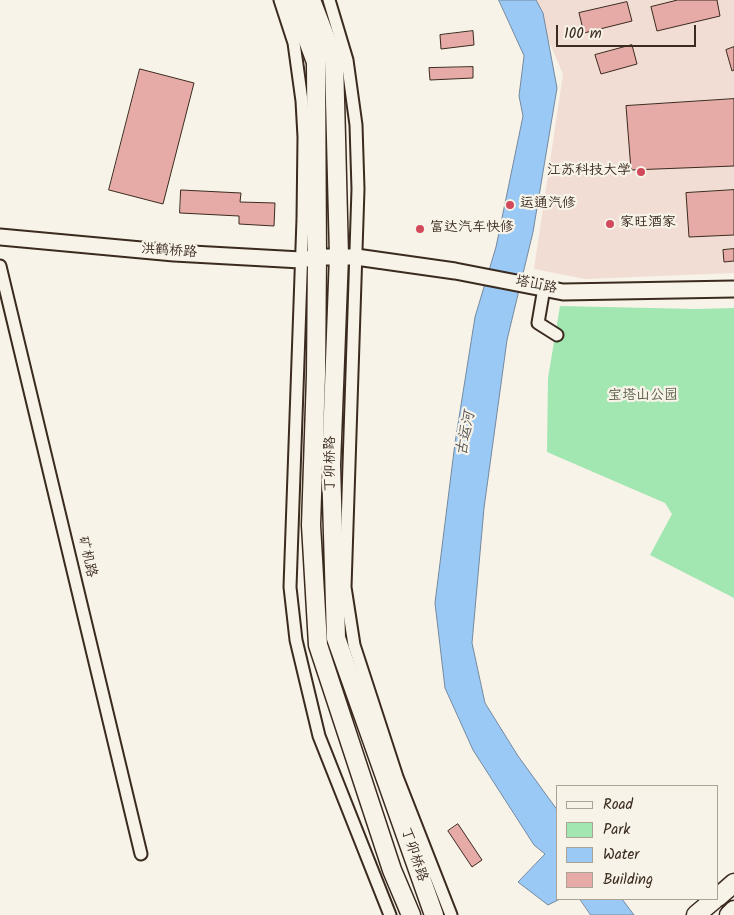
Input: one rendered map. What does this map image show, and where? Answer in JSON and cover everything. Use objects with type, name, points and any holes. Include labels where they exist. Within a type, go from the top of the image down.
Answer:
[{"type":"main road","name":"丁卯桥路","points":[[293,0],[316,62],[309,259],[316,375],[311,525],[318,645],[392,870],[410,915]]},
{"type":"main road","name":"丁卯桥路","points":[[312,0],[334,60],[348,256],[331,465],[336,638],[434,915]]},
{"type":"main road","points":[[719,896],[734,883]]},
{"type":"main road","points":[[696,915],[715,900]]},
{"type":"main road","points":[[729,915],[734,910]]},
{"type":"street","points":[[280,0],[294,43],[302,101],[309,259],[290,588],[296,640],[319,736],[390,915]]},
{"type":"street","points":[[330,0],[347,60],[356,125],[358,189],[348,256],[345,587],[354,645],[397,777],[451,915]]},
{"type":"street","name":"洪鹤桥路","points":[[0,237],[174,253],[309,259],[348,256]]},
{"type":"street","name":"塔山路","points":[[348,256],[455,271],[563,292],[734,289]]},
{"type":"street","name":"矿机路","points":[[0,266],[140,854]]},
{"type":"street","points":[[544,288],[538,324],[558,335]]},
{"type":"shaded area","name":"江苏科技大学","points":[[531,0],[734,0],[734,273],[585,279],[534,269],[563,74]]},
{"type":"green space","name":"宝塔山公园","points":[[560,306],[734,308],[734,598],[650,555],[672,514],[665,503],[547,452],[548,378]]},
{"type":"water","name":"古运河","points":[[499,0],[536,0],[543,13],[557,88],[533,232],[507,340],[484,508],[472,643],[485,703],[518,756],[556,808],[556,900],[558,900],[548,905],[518,882],[545,854],[534,845],[473,750],[445,688],[435,603],[455,443],[475,317],[496,247],[523,116],[519,96],[524,56]]},
{"type":"water","points":[[581,900],[623,900],[634,915],[591,915]]},
{"type":"building","points":[[678,0],[717,0],[720,16],[657,31],[651,7]]},
{"type":"building","points":[[627,2],[632,21],[584,33],[579,13]]},
{"type":"building","points":[[473,31],[474,45],[441,49],[440,35]]},
{"type":"building","points":[[632,45],[637,64],[601,74],[595,55]]},
{"type":"building","points":[[734,47],[734,70],[732,71],[726,50]]},
{"type":"building","points":[[473,67],[473,78],[430,80],[429,68]]},
{"type":"building","points":[[140,69],[194,83],[163,204],[109,190]]},
{"type":"building","points":[[734,99],[734,166],[631,170],[626,106]]},
{"type":"building","points":[[181,190],[241,193],[240,202],[275,203],[274,226],[239,224],[239,216],[180,213]]},
{"type":"building","points":[[734,190],[734,235],[689,237],[686,193]]},
{"type":"building","points":[[734,249],[734,261],[724,262],[723,250]]},
{"type":"building","points":[[458,824],[482,860],[472,867],[448,831]]},
{"type":"place","name":"江苏科技大学","points":[[641,172]]},
{"type":"place","name":"运通汽修","points":[[510,205]]},
{"type":"place","name":"家旺酒家","points":[[610,224]]},
{"type":"place","name":"富达汽车快修","points":[[420,229]]}]
